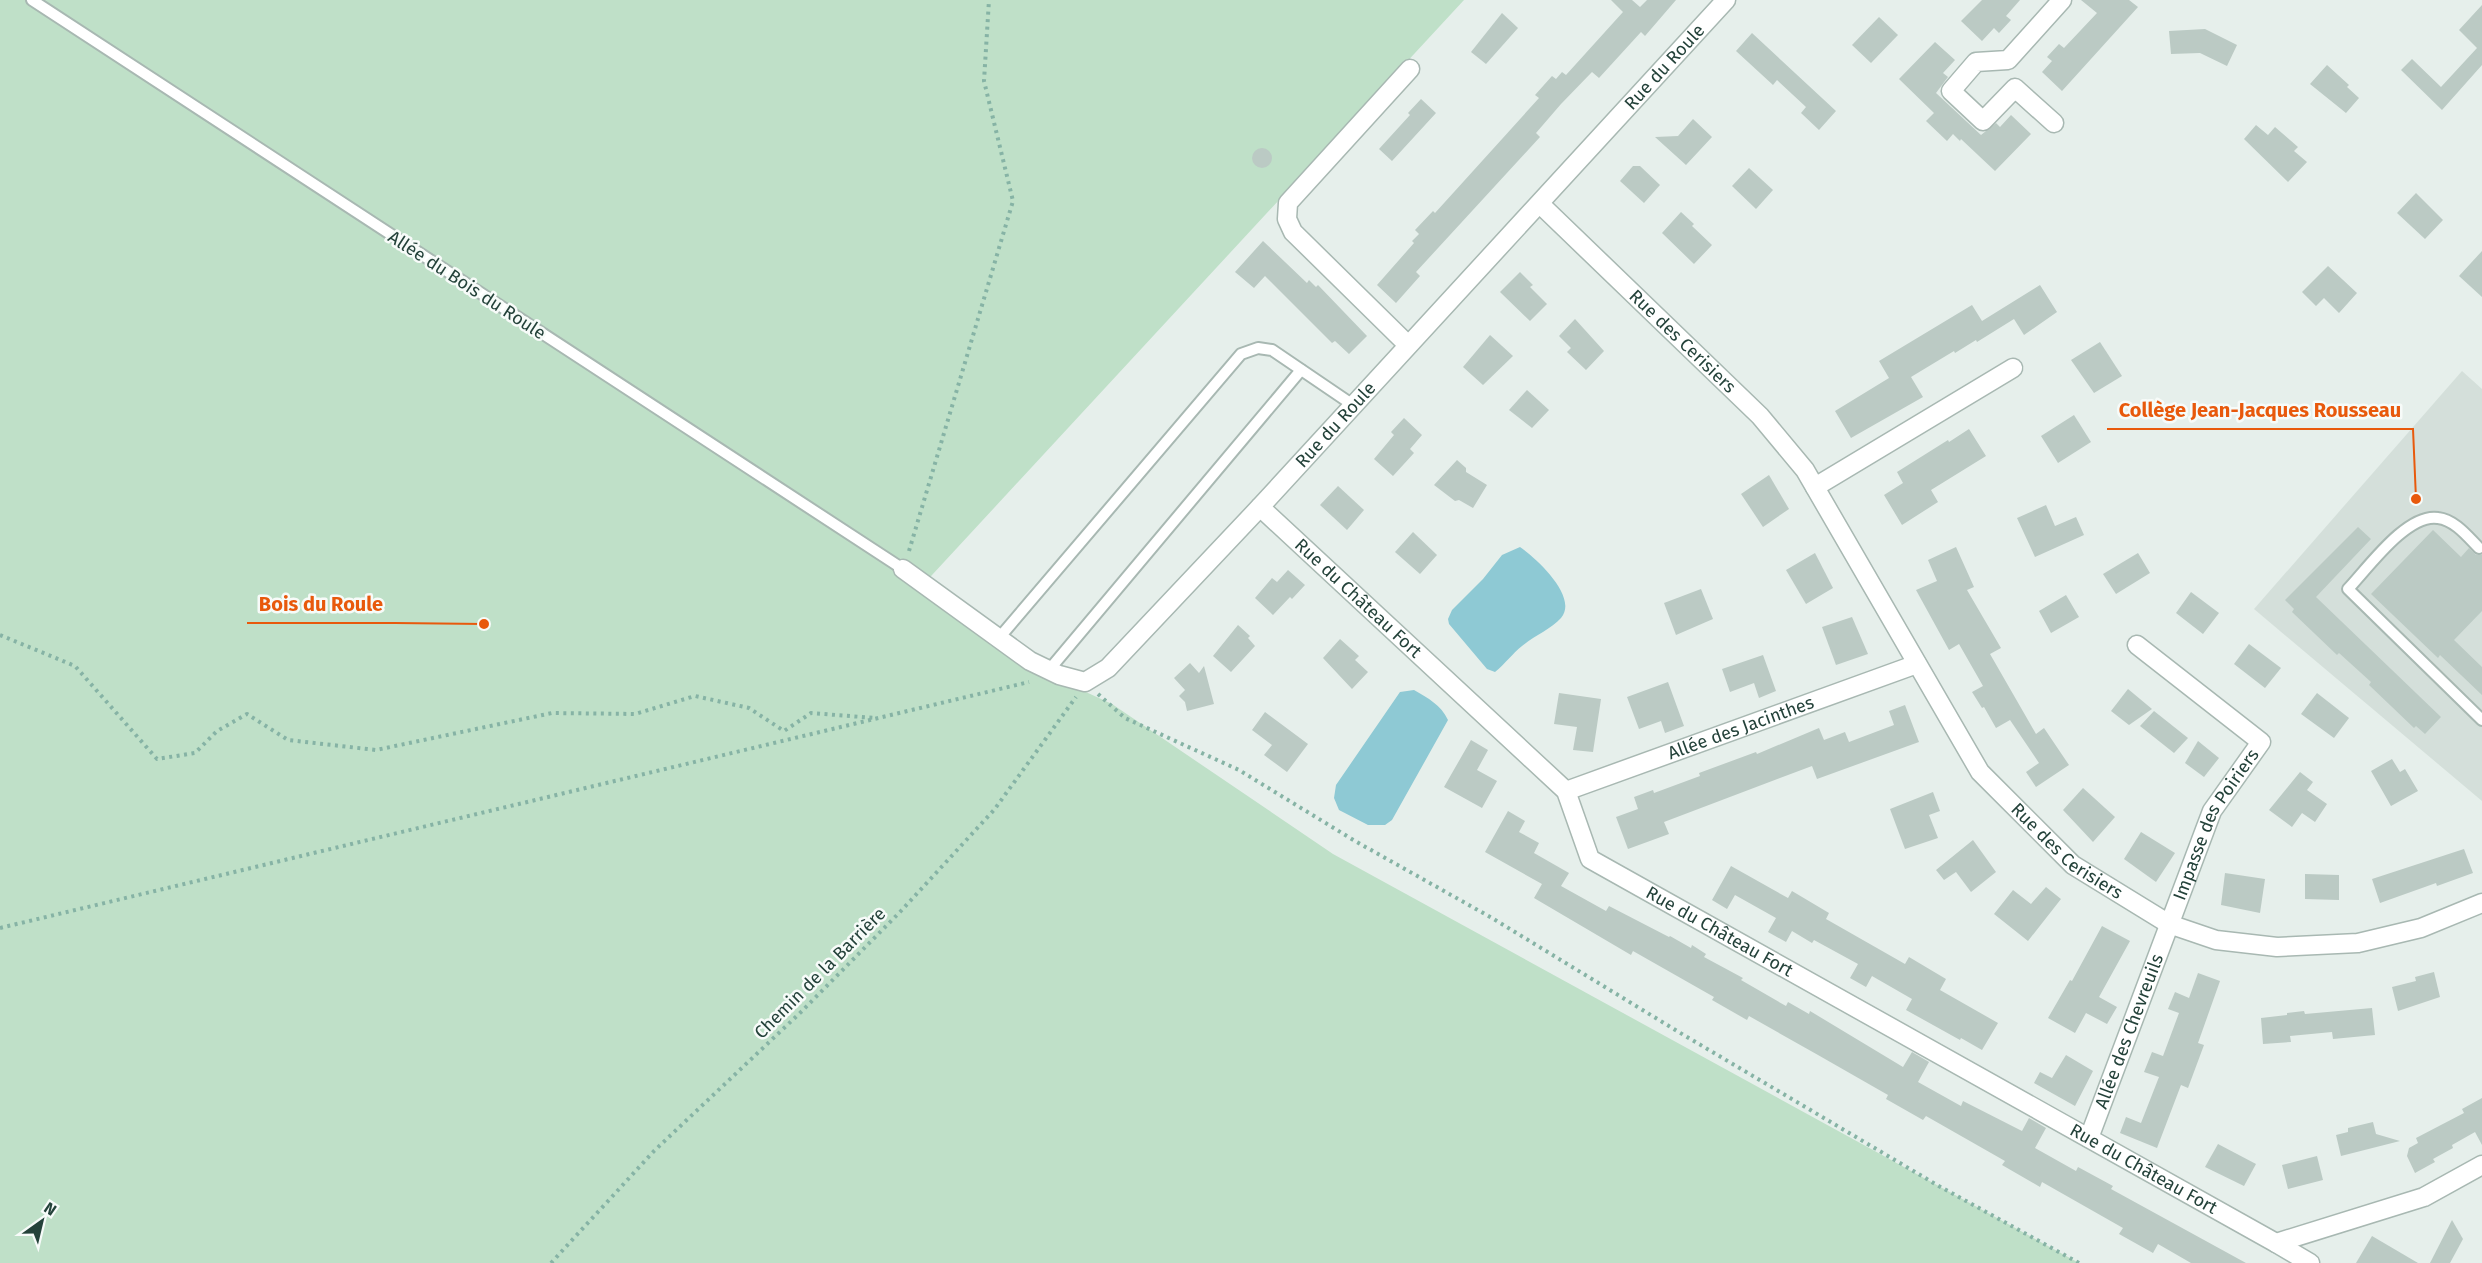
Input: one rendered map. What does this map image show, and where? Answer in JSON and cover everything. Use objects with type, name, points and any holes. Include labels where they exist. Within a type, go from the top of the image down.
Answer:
[{"type":"street","name":"Rue du Roule","points":[[1085,682],[1108,668],[1260,507],[1726,0]]},
{"type":"street","points":[[2015,88],[1983,121],[1951,91],[1976,62],[2008,60],[2062,0]]},
{"type":"street","points":[[2008,60],[2015,88],[2054,123]]},
{"type":"street","points":[[1408,345],[1293,232],[1287,219],[1288,203],[1410,69]]},
{"type":"street","name":"Rue des Cerisiers","points":[[1540,204],[1760,416],[1805,470],[1980,772],[2073,866],[2169,924],[2216,940],[2277,947],[2358,943],[2421,928],[2482,903]]},
{"type":"street","points":[[1815,487],[2013,368]]},
{"type":"street","name":"Rue du Château Fort","points":[[1260,507],[1566,790],[1590,859],[2310,1263]]},
{"type":"street","points":[[903,569],[1030,661],[1054,673],[1085,682]]},
{"type":"street","name":"Impasse des Poiriers","points":[[2137,645],[2261,742],[2212,811],[2169,924]]},
{"type":"street","name":"Allée des Jacinthes","points":[[1566,790],[1917,664]]},
{"type":"street","name":"Allée des Chevreuils","points":[[2089,1138],[2169,924]]},
{"type":"street","points":[[2276,1243],[2424,1197],[2482,1165]]},
{"type":"lane","name":"Allée du Bois du Roule","points":[[32,0],[903,569]]},
{"type":"lane","points":[[999,638],[1241,354],[1258,348],[1272,350],[1353,405]]},
{"type":"lane","points":[[1054,673],[1301,370]]},
{"type":"lane","points":[[2479,548],[2455,525],[2439,518],[2428,518],[2413,523],[2348,588],[2482,720]]},
{"type":"path","points":[[903,569],[1013,201],[984,81],[989,0]]},
{"type":"path","points":[[0,635],[75,666],[157,759],[195,753],[217,731],[247,714],[288,740],[376,750],[552,713],[635,714],[695,696],[749,708],[784,731],[811,713],[878,718]]},
{"type":"path","points":[[0,928],[878,718],[1054,673]]},
{"type":"path","points":[[1085,682],[1125,718],[1239,770],[1355,840],[1492,918],[1937,1185],[2079,1263]]},
{"type":"path","name":"Chemin de la Barrière","points":[[553,1262],[654,1151],[801,1012],[900,912],[994,810],[1085,682]]},
{"type":"shaded area","points":[[2462,371],[2482,389],[2482,801],[2254,609]]},
{"type":"green space","points":[[0,0],[1464,0],[920,588],[1016,660],[1112,704],[1333,854],[2079,1263],[0,1263]]},
{"type":"water","points":[[1520,547],[1536,560],[1553,579],[1560,589],[1565,609],[1557,622],[1522,646],[1495,672],[1487,669],[1449,624],[1448,619],[1452,610],[1483,579],[1502,555]]},
{"type":"water","points":[[1414,690],[1438,706],[1448,720],[1392,820],[1385,825],[1368,825],[1339,810],[1334,798],[1336,785],[1400,692]]},
{"type":"building","points":[[1611,0],[1632,0],[1640,7],[1647,0],[1676,0],[1645,36],[1641,32],[1599,78],[1592,72],[1561,104],[1536,133],[1540,137],[1416,272],[1420,276],[1396,303],[1377,285],[1414,243],[1412,241],[1419,234],[1415,230],[1433,211],[1435,213],[1539,98],[1535,95],[1552,76],[1556,79],[1562,72],[1566,75],[1623,12]]},
{"type":"building","points":[[1982,0],[2020,0],[2006,16],[2011,20],[1999,33],[1994,28],[1982,41],[1961,21]]},
{"type":"building","points":[[2081,0],[2129,0],[2138,7],[2062,91],[2042,72],[2052,61],[2047,57],[2059,44],[2064,48],[2097,13]]},
{"type":"building","points":[[2482,5],[2482,65],[2442,110],[2401,70],[2412,59],[2441,87],[2477,48],[2459,30]]},
{"type":"building","points":[[1502,13],[1518,28],[1486,64],[1471,52]]},
{"type":"building","points":[[1879,17],[1898,35],[1871,63],[1852,45]]},
{"type":"building","points":[[2205,29],[2237,45],[2227,66],[2200,53],[2171,54],[2169,31]]},
{"type":"building","points":[[1752,33],[1836,111],[1819,130],[1801,113],[1806,107],[1777,80],[1773,85],[1736,51]]},
{"type":"building","points":[[1935,42],[1955,60],[1943,73],[1948,77],[1936,93],[1981,135],[1996,123],[2000,127],[2011,115],[2031,134],[1995,171],[1961,139],[1960,141],[1953,134],[1947,141],[1926,121],[1934,113],[1899,79]]},
{"type":"building","points":[[2327,65],[2349,85],[2347,87],[2359,98],[2346,113],[2310,84]]},
{"type":"building","points":[[1421,99],[1436,113],[1392,161],[1379,149],[1410,115],[1408,113]]},
{"type":"building","points":[[1693,119],[1712,137],[1686,165],[1655,137],[1678,136]]},
{"type":"building","points":[[2256,125],[2268,135],[2275,127],[2298,147],[2294,151],[2307,162],[2288,182],[2244,139]]},
{"type":"building","points":[[1262,148],[1269,151],[1272,158],[1269,165],[1262,168],[1255,165],[1252,158],[1255,151]]},
{"type":"building","points":[[1633,166],[1640,166],[1660,185],[1644,203],[1620,181]]},
{"type":"building","points":[[1749,168],[1773,190],[1756,209],[1732,186]]},
{"type":"building","points":[[2416,193],[2443,220],[2425,239],[2397,213]]},
{"type":"building","points":[[1681,212],[1712,245],[1694,264],[1662,233]]},
{"type":"building","points":[[1263,241],[1307,283],[1309,280],[1316,287],[1318,285],[1367,336],[1349,354],[1335,341],[1332,343],[1265,276],[1254,288],[1235,272]]},
{"type":"building","points":[[2482,251],[2482,297],[2459,276]]},
{"type":"building","points":[[2328,266],[2357,293],[2339,313],[2324,298],[2316,306],[2302,292]]},
{"type":"building","points":[[1520,272],[1533,285],[1530,287],[1547,304],[1530,321],[1500,292]]},
{"type":"building","points":[[2040,285],[2057,312],[2024,335],[2014,319],[1977,342],[1976,340],[1955,353],[1954,351],[1911,377],[1923,397],[1851,438],[1835,411],[1889,378],[1879,361],[1972,305],[1982,321]]},
{"type":"building","points":[[1575,319],[1604,351],[1586,370],[1567,352],[1571,348],[1559,336]]},
{"type":"building","points":[[1490,335],[1513,356],[1483,385],[1463,367]]},
{"type":"building","points":[[2100,342],[2122,376],[2094,393],[2071,360]]},
{"type":"building","points":[[1527,390],[1549,410],[1532,428],[1509,410]]},
{"type":"building","points":[[2074,415],[2091,442],[2058,463],[2041,436]]},
{"type":"building","points":[[1404,418],[1422,435],[1410,449],[1414,453],[1393,476],[1374,459],[1394,435],[1391,432]]},
{"type":"building","points":[[1969,429],[1986,456],[1931,490],[1938,502],[1902,525],[1884,495],[1903,483],[1897,472]]},
{"type":"building","points":[[1457,460],[1466,468],[1466,472],[1487,485],[1473,508],[1459,500],[1455,501],[1434,485]]},
{"type":"building","points":[[1769,475],[1789,509],[1763,527],[1741,494]]},
{"type":"building","points":[[1338,486],[1364,510],[1347,530],[1320,505]]},
{"type":"building","points":[[2046,505],[2055,526],[2076,517],[2084,535],[2035,557],[2017,518]]},
{"type":"building","points":[[2358,527],[2371,539],[2316,597],[2441,717],[2425,734],[2416,726],[2414,728],[2369,685],[2371,682],[2339,653],[2337,655],[2292,612],[2294,609],[2285,600]]},
{"type":"building","points":[[2433,530],[2461,557],[2469,548],[2476,555],[2482,555],[2482,611],[2454,640],[2482,667],[2482,695],[2440,655],[2438,658],[2371,594]]},
{"type":"building","points":[[1413,532],[1437,555],[1420,574],[1395,552]]},
{"type":"building","points":[[1956,547],[1974,587],[1967,590],[2001,648],[1990,654],[2036,734],[2044,728],[2069,765],[2036,787],[2026,772],[2039,763],[2010,720],[1996,728],[1972,692],[1983,686],[1959,644],[1949,650],[1916,590],[1937,581],[1928,560]]},
{"type":"building","points":[[1815,553],[1833,588],[1806,604],[1786,570]]},
{"type":"building","points":[[2138,553],[2150,573],[2116,594],[2103,574]]},
{"type":"building","points":[[1288,570],[1305,585],[1273,615],[1255,598],[1272,578],[1277,582]]},
{"type":"building","points":[[1701,589],[1713,619],[1676,635],[1664,603]]},
{"type":"building","points":[[2191,592],[2219,613],[2203,634],[2176,613]]},
{"type":"building","points":[[2066,595],[2079,617],[2051,633],[2039,611]]},
{"type":"building","points":[[1852,617],[1868,654],[1836,665],[1822,627]]},
{"type":"building","points":[[1238,625],[1250,636],[1248,638],[1255,646],[1231,672],[1213,656]]},
{"type":"building","points":[[1340,639],[1359,656],[1355,660],[1368,672],[1352,689],[1323,658]]},
{"type":"building","points":[[2249,644],[2281,668],[2265,688],[2234,664]]},
{"type":"building","points":[[1763,655],[1776,691],[1759,698],[1754,683],[1730,692],[1722,669]]},
{"type":"building","points":[[1190,663],[1199,673],[1204,666],[1214,704],[1187,711],[1185,702],[1179,696],[1185,690],[1174,678]]},
{"type":"building","points":[[1668,682],[1684,726],[1665,733],[1661,721],[1639,729],[1627,697]]},
{"type":"building","points":[[2128,689],[2152,709],[2129,725],[2111,711]]},
{"type":"building","points":[[1559,693],[1601,699],[1593,752],[1573,750],[1577,727],[1554,724]]},
{"type":"building","points":[[2317,693],[2349,718],[2334,738],[2301,714]]},
{"type":"building","points":[[1905,705],[1919,742],[1817,779],[1812,766],[1664,822],[1669,834],[1628,849],[1616,817],[1638,809],[1634,797],[1653,790],[1654,793],[1700,776],[1699,773],[1756,752],[1757,754],[1819,728],[1824,740],[1845,732],[1849,742],[1894,725],[1889,711]]},
{"type":"building","points":[[2154,711],[2188,738],[2174,753],[2140,726]]},
{"type":"building","points":[[1265,712],[1308,744],[1287,772],[1264,755],[1272,745],[1252,730]]},
{"type":"building","points":[[1471,740],[1488,750],[1477,770],[1497,781],[1482,808],[1444,787]]},
{"type":"building","points":[[2198,741],[2219,758],[2204,777],[2185,763]]},
{"type":"building","points":[[2392,759],[2400,772],[2405,769],[2418,791],[2391,806],[2371,771]]},
{"type":"building","points":[[2300,772],[2313,782],[2307,790],[2327,804],[2315,822],[2302,813],[2292,827],[2269,810]]},
{"type":"building","points":[[2083,788],[2115,817],[2093,842],[2063,810]]},
{"type":"building","points":[[1933,792],[1940,811],[1929,815],[1938,838],[1905,849],[1890,809]]},
{"type":"building","points":[[1508,811],[1525,821],[1519,832],[1539,843],[1534,853],[1569,873],[1561,886],[1606,911],[1609,906],[1691,948],[1692,945],[1706,954],[1704,957],[1743,978],[1741,980],[1786,1006],[1788,1002],[1809,1014],[1810,1011],[1903,1067],[1912,1052],[1929,1062],[1918,1082],[1961,1106],[1963,1101],[2022,1131],[2029,1118],[2046,1128],[2035,1148],[2076,1171],[2078,1167],[2113,1186],[2111,1189],[2246,1263],[2191,1263],[2158,1244],[2153,1253],[2119,1234],[2123,1228],[2042,1182],[2040,1187],[2002,1165],[2005,1161],[1926,1116],[1923,1120],[1886,1099],[1888,1095],[1818,1055],[1749,1016],[1747,1020],[1712,1000],[1714,997],[1633,951],[1631,955],[1534,898],[1542,884],[1485,852]]},
{"type":"building","points":[[2141,832],[2175,853],[2156,882],[2124,859]]},
{"type":"building","points":[[1973,840],[1996,872],[1971,892],[1956,872],[1944,880],[1936,870]]},
{"type":"building","points":[[2464,849],[2473,873],[2437,886],[2436,883],[2380,903],[2372,879]]},
{"type":"building","points":[[1731,866],[1788,898],[1792,891],[1829,913],[1826,919],[1905,964],[1909,957],[1946,979],[1940,990],[1998,1023],[1982,1050],[1906,1010],[1912,999],[1872,976],[1866,987],[1850,978],[1858,964],[1792,931],[1786,942],[1768,932],[1776,918],[1735,895],[1727,909],[1712,900]]},
{"type":"building","points":[[2225,873],[2265,879],[2260,913],[2221,905]]},
{"type":"building","points":[[2305,874],[2339,875],[2339,900],[2305,899]]},
{"type":"building","points":[[2046,887],[2061,899],[2028,941],[1994,914],[2013,890],[2031,904]]},
{"type":"building","points":[[2102,926],[2130,941],[2099,997],[2117,1007],[2107,1024],[2086,1013],[2075,1033],[2048,1018],[2070,980],[2072,981]]},
{"type":"building","points":[[2434,972],[2440,997],[2398,1011],[2392,987],[2416,981],[2415,977]]},
{"type":"building","points":[[2198,973],[2220,981],[2198,1043],[2204,1045],[2188,1088],[2181,1085],[2157,1148],[2120,1133],[2126,1117],[2141,1123],[2159,1077],[2144,1072],[2152,1052],[2163,1056],[2179,1013],[2168,1009],[2175,992],[2189,998]]},
{"type":"building","points":[[2372,1008],[2375,1035],[2333,1039],[2332,1032],[2290,1036],[2291,1042],[2263,1044],[2261,1018],[2304,1011],[2305,1014]]},
{"type":"building","points":[[2066,1055],[2093,1071],[2075,1106],[2034,1083],[2040,1072],[2052,1078]]},
{"type":"building","points":[[2482,1098],[2482,1145],[2475,1132],[2452,1145],[2453,1148],[2433,1159],[2435,1162],[2415,1173],[2407,1156],[2409,1148],[2418,1143],[2416,1138],[2464,1113],[2462,1109]]},
{"type":"building","points":[[2373,1122],[2376,1134],[2400,1141],[2341,1156],[2336,1135],[2348,1132],[2348,1128]]},
{"type":"building","points":[[2218,1144],[2256,1164],[2244,1186],[2205,1167]]},
{"type":"building","points":[[2317,1156],[2323,1180],[2288,1189],[2282,1165]]},
{"type":"building","points":[[2452,1220],[2463,1239],[2450,1263],[2430,1263]]},
{"type":"building","points":[[2372,1236],[2418,1263],[2356,1263]]},
{"type":"place","name":"Collège Jean-Jacques Rousseau","points":[[2416,499]]},
{"type":"place","name":"Bois du Roule","points":[[484,624]]}]
